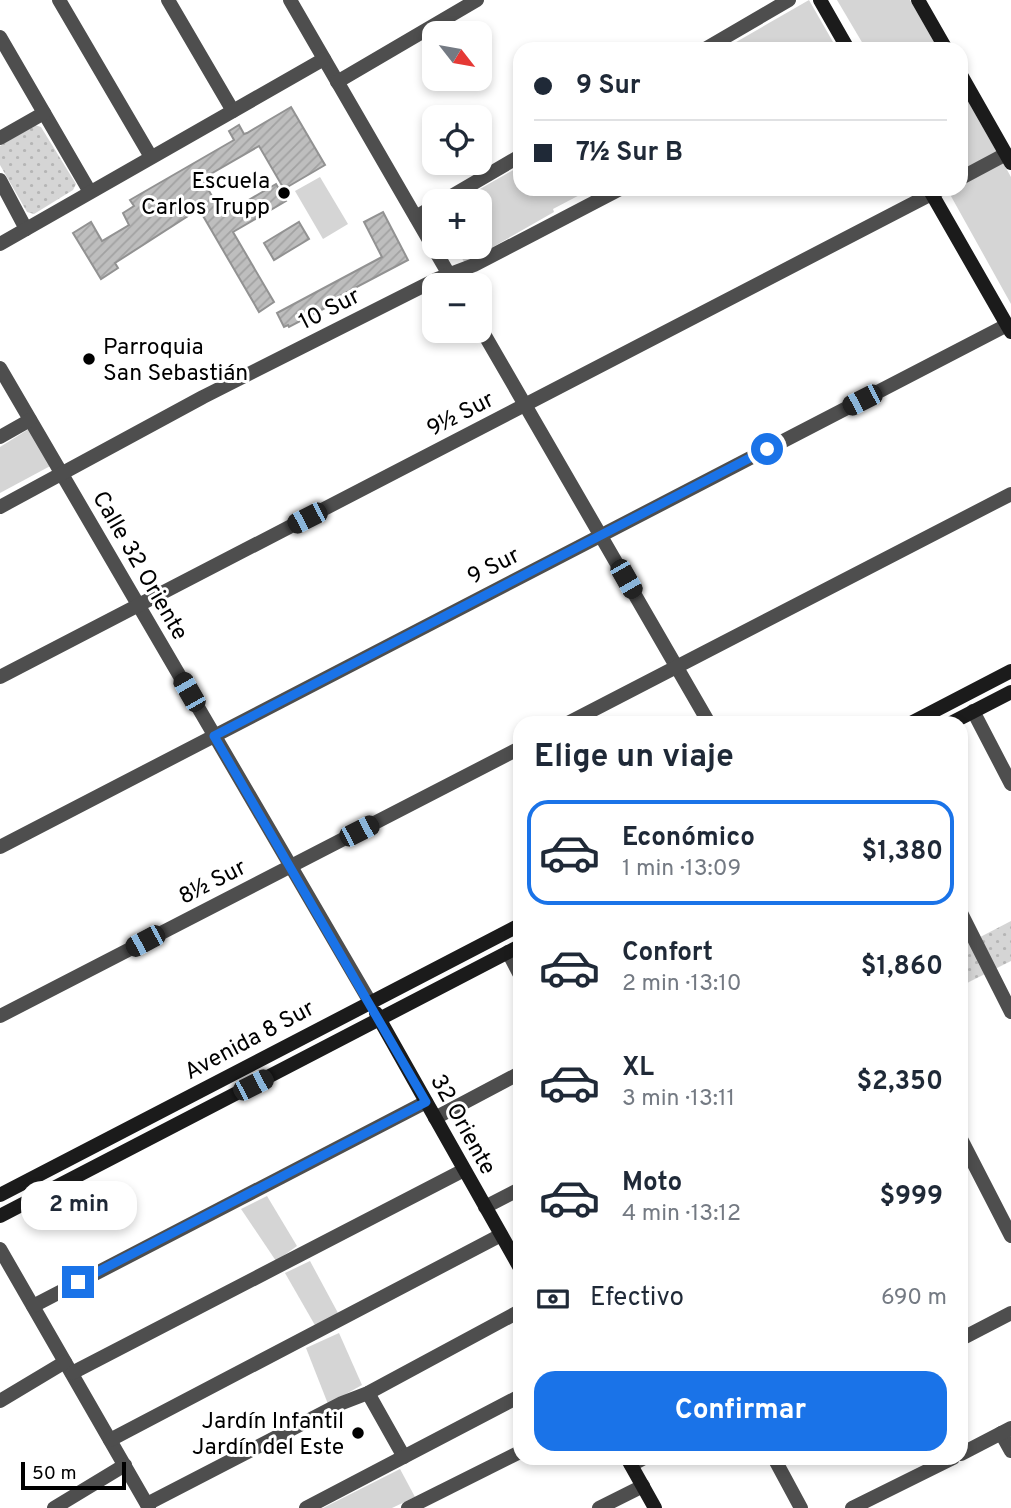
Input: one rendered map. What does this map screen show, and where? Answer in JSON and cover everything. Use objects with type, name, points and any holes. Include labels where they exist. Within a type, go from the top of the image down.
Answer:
[{"type":"street","points":[[59,0],[151,157]]},
{"type":"street","points":[[169,0],[233,111]]},
{"type":"street","points":[[290,0],[448,273]]},
{"type":"street","points":[[337,82],[477,0]]},
{"type":"street","points":[[717,42],[789,0]]},
{"type":"street","points":[[820,0],[844,42]]},
{"type":"street","points":[[918,0],[942,42]]},
{"type":"street","points":[[0,37],[90,192]]},
{"type":"street","points":[[0,244],[324,59]]},
{"type":"street","points":[[968,87],[1008,158],[968,175]]},
{"type":"street","points":[[0,138],[44,113]]},
{"type":"street","points":[[464,189],[513,160]]},
{"type":"street","points":[[0,180],[26,229]]},
{"type":"street","name":"10 Sur","points":[[462,273],[607,196]]},
{"type":"street","name":"9½ Sur","points":[[0,677],[924,196]]},
{"type":"street","points":[[937,196],[1009,328]]},
{"type":"street","points":[[416,217],[422,213]]},
{"type":"street","name":"10 Sur","points":[[0,507],[202,397],[422,294]]},
{"type":"street","name":"9 Sur","points":[[0,847],[600,535],[1009,328]]},
{"type":"street","points":[[489,343],[705,716]]},
{"type":"street","name":"Calle 32 Oriente","points":[[0,368],[370,1002]]},
{"type":"street","points":[[0,437],[30,420]]},
{"type":"street","points":[[581,716],[1011,494]]},
{"type":"street","points":[[924,716],[1011,671]]},
{"type":"street","points":[[964,716],[1011,692]]},
{"type":"street","points":[[973,711],[1011,784]]},
{"type":"street","name":"8½ Sur","points":[[0,1016],[513,752]]},
{"type":"street","points":[[968,928],[1011,1012]]},
{"type":"street","name":"Avenida 8 Sur","points":[[0,1195],[513,929]]},
{"type":"street","name":"Avenida 8 Sur","points":[[0,1216],[513,950]]},
{"type":"street","name":"32 Oriente","points":[[370,1002],[513,1256]]},
{"type":"street","points":[[435,1118],[513,1077]]},
{"type":"street","points":[[33,1306],[426,1102]]},
{"type":"street","points":[[968,1152],[1010,1230]]},
{"type":"street","points":[[0,1401],[464,1170]]},
{"type":"street","points":[[485,1207],[513,1193]]},
{"type":"street","points":[[110,1440],[501,1235]]},
{"type":"street","points":[[0,1249],[148,1506],[513,1315]]},
{"type":"street","points":[[968,1335],[1011,1313]]},
{"type":"street","points":[[368,1393],[404,1457]]},
{"type":"street","points":[[306,1508],[513,1400]]},
{"type":"street","points":[[968,1450],[1006,1430],[1011,1451]]},
{"type":"street","points":[[408,1508],[513,1456]]},
{"type":"street","points":[[54,1508],[125,1465]]},
{"type":"street","points":[[631,1465],[655,1508]]},
{"type":"street","points":[[778,1465],[802,1508]]},
{"type":"street","points":[[859,1507],[940,1465]]},
{"type":"street","points":[[599,1508],[643,1486]]},
{"type":"shaded area","points":[[809,0],[833,42],[736,42]]},
{"type":"shaded area","points":[[837,0],[910,0],[934,42],[862,42]]},
{"type":"shaded area","points":[[968,101],[1011,177],[1011,304],[951,196],[968,196]]},
{"type":"shaded area","points":[[35,125],[41,127],[76,184],[73,190],[34,214],[27,212],[0,165],[0,146]]},
{"type":"shaded area","points":[[513,170],[513,196],[578,196],[553,209],[554,212],[492,248],[492,189],[480,189]]},
{"type":"shaded area","points":[[320,177],[348,224],[323,239],[295,191]]},
{"type":"shaded area","points":[[32,427],[54,464],[0,493],[0,447]]},
{"type":"shaded area","points":[[1011,921],[1011,961],[968,982],[968,943]]},
{"type":"shaded area","points":[[267,1196],[297,1246],[276,1261],[241,1209]]},
{"type":"shaded area","points":[[310,1261],[338,1313],[316,1327],[285,1273]]},
{"type":"shaded area","points":[[339,1333],[362,1385],[328,1404],[306,1348]]},
{"type":"shaded area","points":[[400,1469],[415,1497],[392,1508],[323,1508]]},
{"type":"building","points":[[291,107],[325,165],[284,189],[259,146],[202,179],[223,215],[276,184],[286,201],[233,232],[274,302],[259,312],[199,209],[115,263],[118,268],[101,279],[73,233],[91,222],[102,241],[129,225],[123,213],[134,206],[130,200],[234,140],[229,131],[239,125],[244,134],[247,133]]},
{"type":"building","points":[[383,212],[408,260],[330,301],[327,307],[289,327],[284,327],[277,313],[382,257],[364,222]]},
{"type":"building","points":[[299,222],[309,239],[274,260],[264,243]]},
{"type":"place","name":"Escuela Carlos Trupp","points":[[284,193]]},
{"type":"place","name":"Parroquia San Sebastián","points":[[89,359]]},
{"type":"place","name":"Jardín Infantil Jardín del Este","points":[[358,1433]]},
{"type":"route","points":[[78,1282],[426,1102],[214,736],[767,449]]}]
